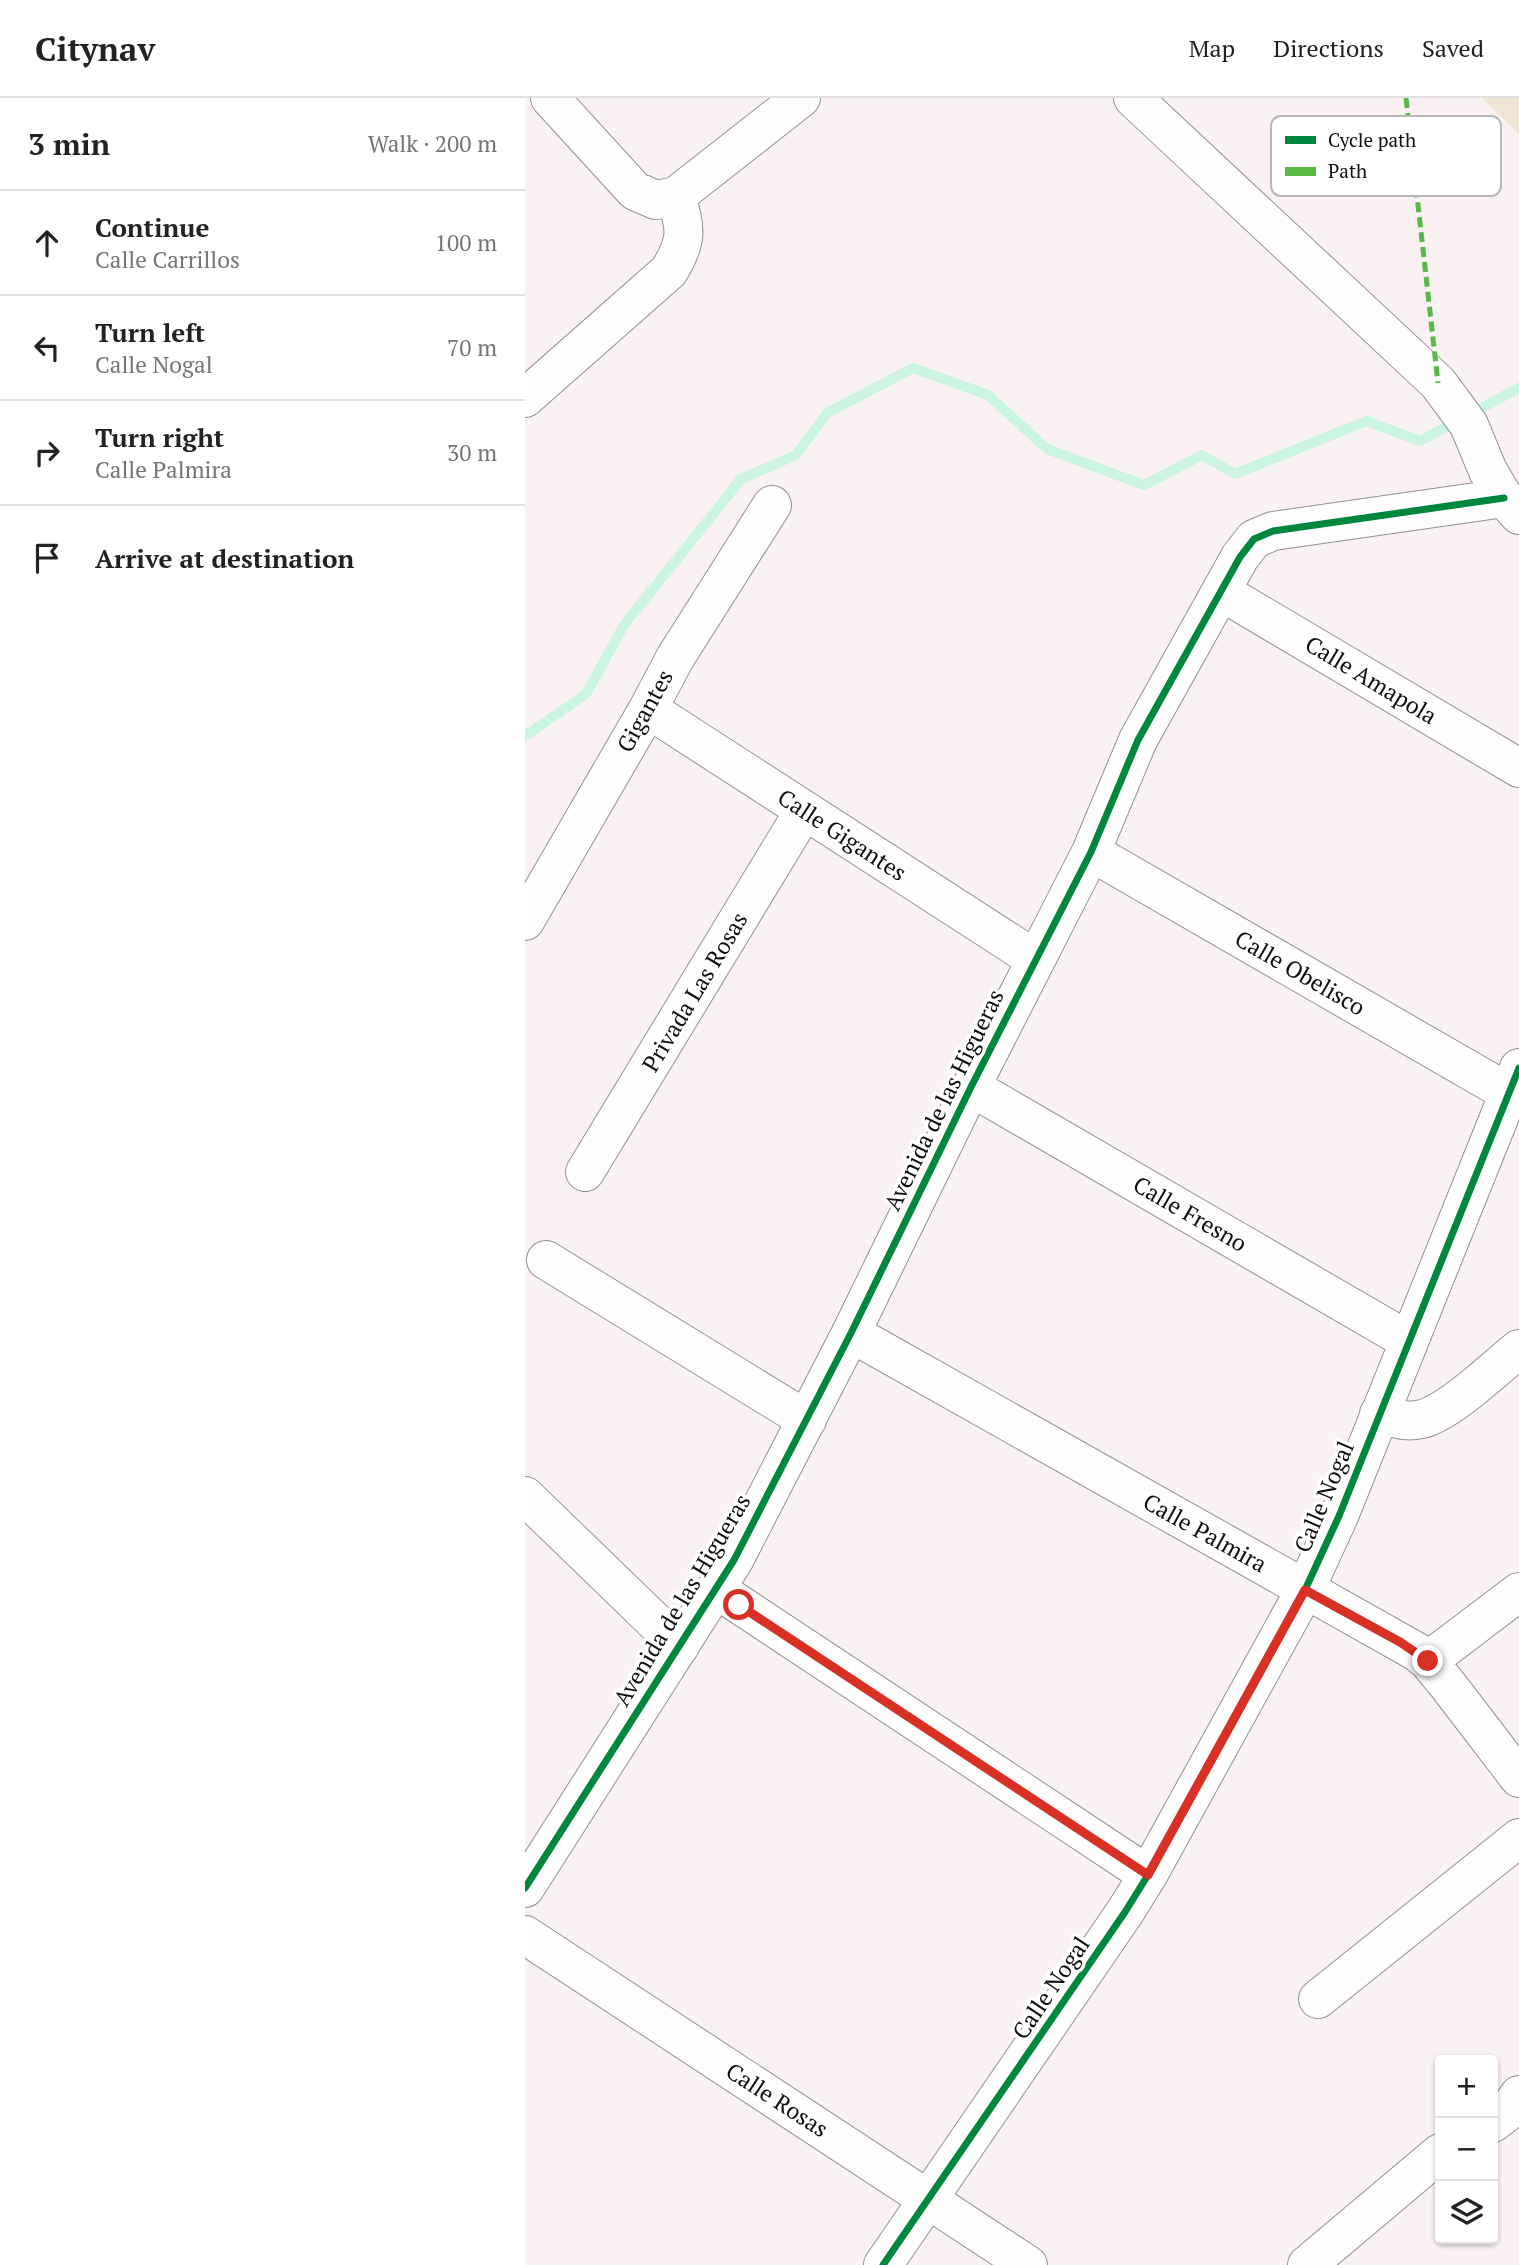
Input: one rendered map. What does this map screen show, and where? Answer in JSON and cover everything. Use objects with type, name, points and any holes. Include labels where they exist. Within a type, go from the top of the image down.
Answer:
[{"type":"street","points":[[550,98],[635,191],[656,200],[675,196],[801,98]]},
{"type":"street","points":[[1133,98],[1438,383],[1466,419],[1488,471],[1511,507]]},
{"type":"street","points":[[525,398],[669,271],[682,250],[684,224],[675,196]]},
{"type":"street","name":"Gigantes","points":[[525,921],[675,658],[772,505]]},
{"type":"street","name":"Avenida de las Higueras","points":[[525,1888],[734,1560],[851,1333],[971,1087],[1091,852],[1138,740],[1240,557],[1255,539],[1263,534],[1511,507]]},
{"type":"street","name":"Calle Amapola","points":[[1222,592],[1519,768]]},
{"type":"street","name":"Calle Gigantes","points":[[648,709],[1035,959]]},
{"type":"street","name":"Privada Las Rosas","points":[[585,1172],[804,811]]},
{"type":"street","name":"Calle Obelisco","points":[[1091,852],[1514,1081]]},
{"type":"street","name":"Calle Nogal","points":[[883,2265],[930,2200],[1148,1875],[1305,1590],[1339,1516],[1514,1081]]},
{"type":"street","name":"Calle Fresno","points":[[971,1087],[1409,1340]]},
{"type":"street","points":[[546,1259],[807,1420]]},
{"type":"street","name":"Calle Palmira","points":[[851,1333],[1400,1642],[1428,1661],[1519,1778]]},
{"type":"street","points":[[1379,1414],[1408,1421],[1430,1416],[1448,1406],[1519,1349]]},
{"type":"street","points":[[525,1496],[680,1646]]},
{"type":"street","points":[[716,1590],[1148,1875]]},
{"type":"street","points":[[1428,1661],[1519,1591]]},
{"type":"street","points":[[1318,1998],[1519,1838]]},
{"type":"street","name":"Calle Rosas","points":[[525,1935],[1028,2265]]},
{"type":"street","points":[[1307,2265],[1435,2157]]},
{"type":"shaded area","points":[[1482,98],[1519,98],[1519,134],[1501,116]]},
{"type":"waterway","points":[[525,736],[586,694],[624,625],[741,479],[796,455],[827,413],[913,368],[988,395],[1047,449],[1144,485],[1202,455],[1235,474],[1366,421],[1420,441],[1457,421]]},
{"type":"waterway","points":[[1470,414],[1519,388]]},
{"type":"marked path","points":[[1406,98],[1408,116]]},
{"type":"marked path","points":[[1417,196],[1438,383]]},
{"type":"cycle path","points":[[525,1888],[734,1560],[851,1333],[971,1087],[1091,852],[1138,740],[1240,557],[1254,539],[1273,531],[1504,498]]},
{"type":"cycle path","points":[[883,2265],[1125,1912],[1305,1590],[1339,1516],[1519,1068]]},
{"type":"route","points":[[739,1605],[1148,1875],[1305,1590],[1400,1642],[1428,1661]]}]
